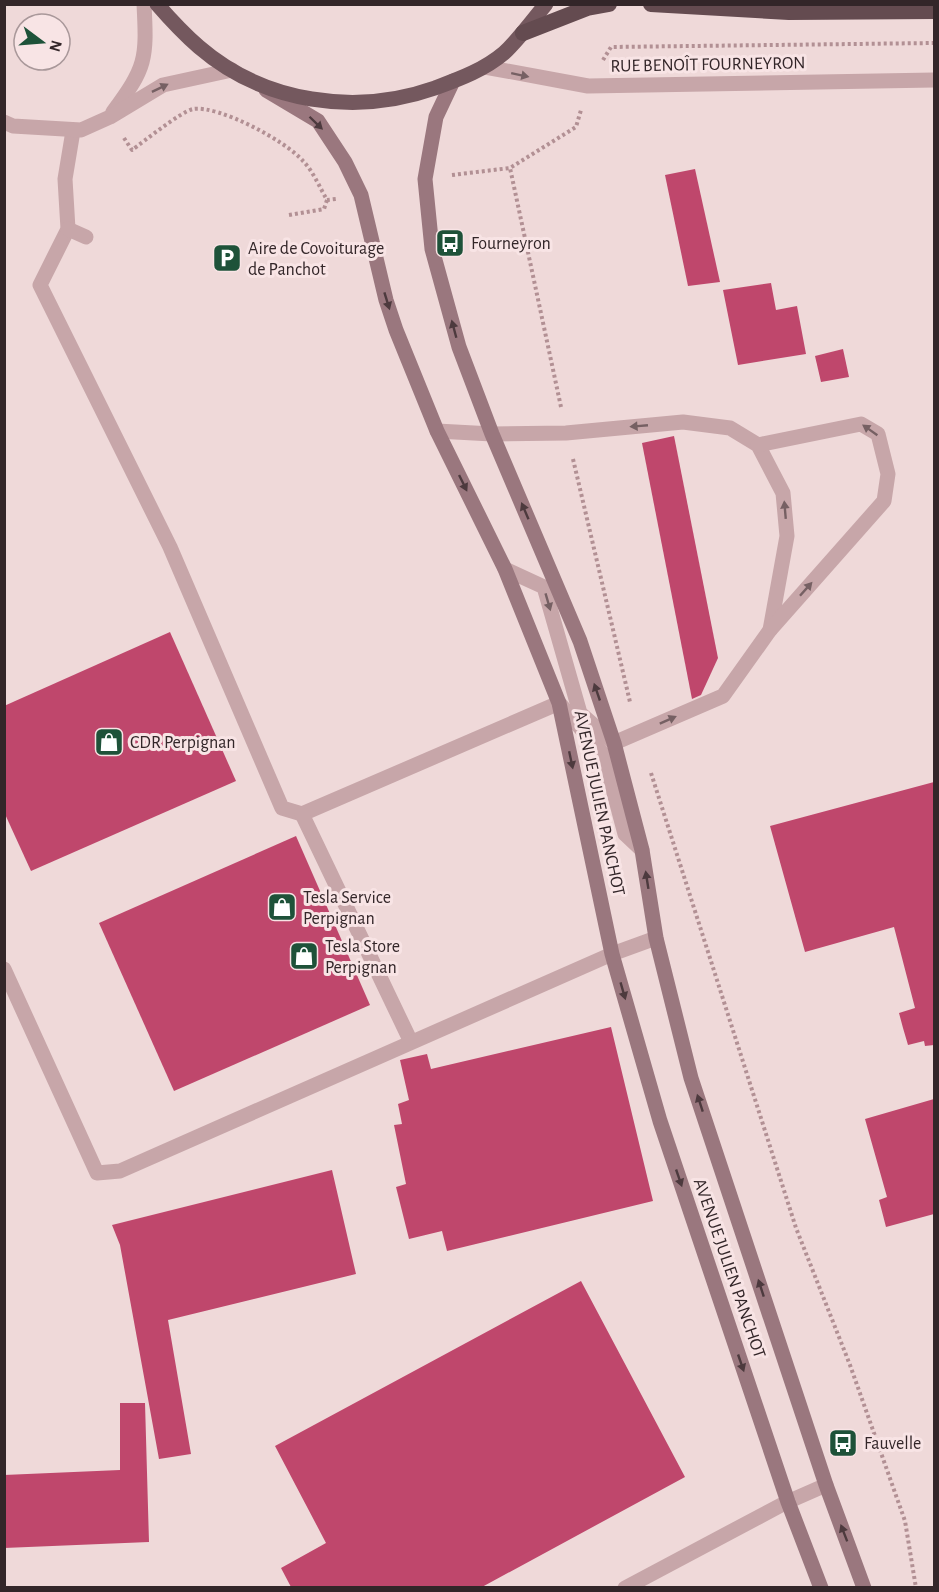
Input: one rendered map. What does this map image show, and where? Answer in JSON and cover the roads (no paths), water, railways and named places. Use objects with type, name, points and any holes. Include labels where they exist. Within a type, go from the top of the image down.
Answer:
[{"type":"highway","points":[[523,33],[587,8],[609,4]]},
{"type":"highway","points":[[651,4],[789,12],[934,11]]},
{"type":"main road","points":[[157,4],[199,47],[232,70],[250,80],[289,94],[330,102],[383,100],[414,95],[485,67],[504,53],[546,4]]},
{"type":"main road","name":"AVENUE JULIEN PANCHOT","points":[[250,80],[318,121],[345,162],[361,195],[386,300],[396,330],[437,431],[505,569],[560,703],[612,954],[660,1121],[788,1502],[821,1587]]},
{"type":"main road","name":"AVENUE JULIEN PANCHOT","points":[[453,81],[436,117],[425,178],[432,249],[459,346],[492,434],[580,641],[614,742],[642,850],[656,938],[691,1078],[826,1485],[864,1587]]},
{"type":"street","points":[[110,117],[139,76],[146,47],[144,4]]},
{"type":"street","name":"RUE BENOÎT FOURNEYRON","points":[[485,67],[555,82],[588,86],[934,80]]},
{"type":"street","points":[[4,122],[13,126],[81,130],[110,117],[163,85],[232,70]]},
{"type":"street","points":[[73,131],[65,179],[68,229],[40,285],[171,547],[282,808],[302,814],[560,703],[604,755],[625,834],[642,850]]},
{"type":"street","points":[[68,229],[86,237]]},
{"type":"street","points":[[437,431],[492,434],[566,433],[683,422],[730,428],[758,446],[783,493],[787,536],[770,630]]},
{"type":"street","points":[[505,569],[544,587],[580,713],[614,742],[723,696],[770,630],[884,501],[888,474],[878,434],[861,424],[758,446]]},
{"type":"street","points":[[302,814],[411,1042]]},
{"type":"street","points":[[4,969],[97,1173],[120,1172],[612,954],[656,938]]},
{"type":"street","points":[[626,1587],[788,1502],[826,1485]]},
{"type":"place","name":"Fourneyron","points":[[450,243]]},
{"type":"place","name":"Aire de Covoiturage de Panchot","points":[[227,258]]},
{"type":"place","name":"CDR Perpignan","points":[[109,742]]},
{"type":"place","name":"Tesla Service Perpignan","points":[[282,907]]},
{"type":"place","name":"Tesla Store Perpignan","points":[[304,956]]},
{"type":"place","name":"Fauvelle","points":[[843,1443]]}]
